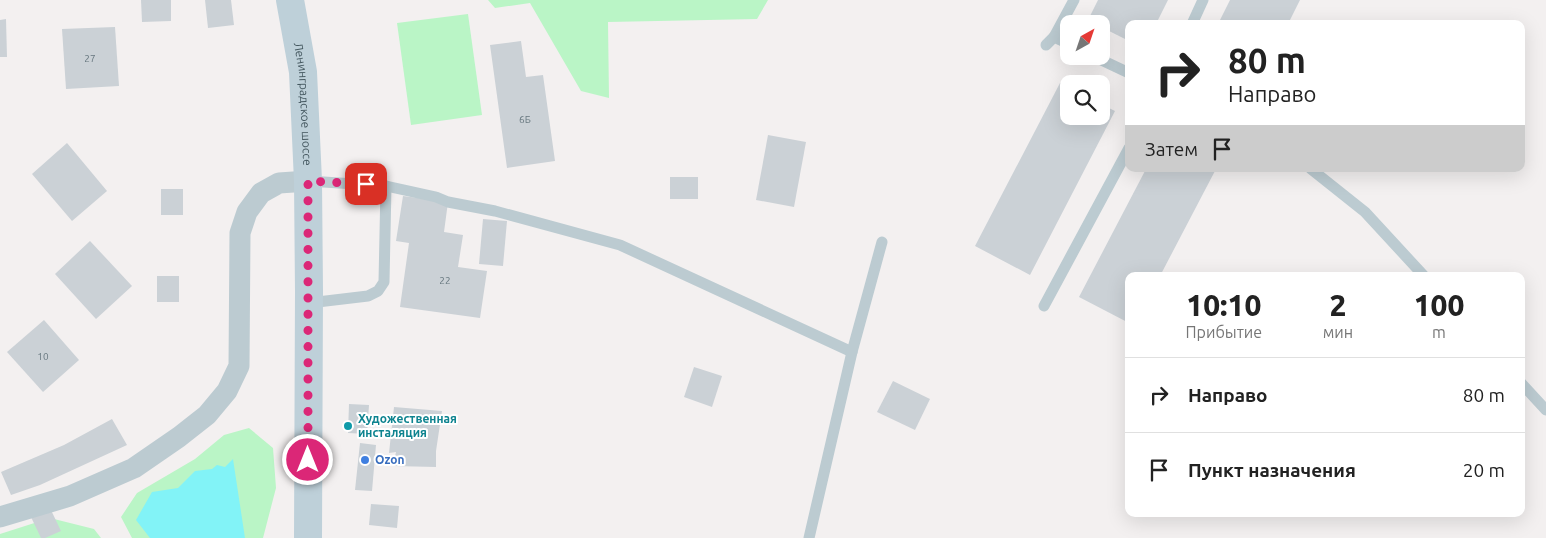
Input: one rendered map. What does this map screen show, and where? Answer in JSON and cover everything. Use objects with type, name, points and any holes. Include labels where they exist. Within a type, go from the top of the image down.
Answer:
[{"type":"main road","name":"Ленинградское шоссе","points":[[290,0],[303,72],[308,181],[308,538]]},
{"type":"street","points":[[0,517],[70,496],[134,468],[207,415],[227,391],[239,366],[240,233],[247,212],[261,193],[279,183],[308,181]]},
{"type":"lane","points":[[1065,15],[1074,0]]},
{"type":"lane","points":[[1194,20],[1203,0]]},
{"type":"lane","points":[[1060,24],[1050,41],[1060,43]]},
{"type":"lane","points":[[1110,64],[1125,71]]},
{"type":"lane","points":[[1044,306],[1125,155]]},
{"type":"lane","points":[[1315,172],[1365,212],[1420,272]]},
{"type":"lane","points":[[308,181],[386,186],[436,197],[448,202],[495,211],[620,245],[852,352]]},
{"type":"lane","points":[[309,302],[368,296],[378,291],[384,282],[386,186]]},
{"type":"lane","points":[[809,538],[852,352],[882,242]]},
{"type":"lane","points":[[1525,387],[1546,410]]},
{"type":"green space","points":[[488,0],[768,0],[757,19],[608,22],[609,98],[581,91],[530,3],[495,8]]},
{"type":"green space","points":[[468,14],[482,115],[411,125],[397,23]]},
{"type":"green space","points":[[249,428],[273,448],[276,488],[263,538],[132,538],[121,517],[137,493],[195,459],[224,435]]},
{"type":"green space","points":[[50,518],[94,529],[101,538],[0,538],[0,534]]},
{"type":"water","points":[[233,459],[245,538],[150,538],[136,520],[152,492],[178,488],[195,471],[212,469],[217,465],[225,467]]},
{"type":"building","points":[[141,0],[171,0],[171,21],[142,22]]},
{"type":"building","points":[[205,0],[231,0],[234,25],[208,28]]},
{"type":"building","points":[[1098,0],[1168,0],[1158,20],[1125,20],[1125,39],[1110,32],[1110,15],[1090,15]]},
{"type":"building","points":[[1230,0],[1300,0],[1290,20],[1220,20]]},
{"type":"building","points":[[6,19],[7,57],[0,57],[0,20]]},
{"type":"building","points":[[115,27],[119,86],[66,89],[62,29]]},
{"type":"building","points":[[521,41],[526,77],[543,75],[555,161],[507,168],[490,45]]},
{"type":"building","points":[[1060,83],[1060,125],[1108,125],[1030,275],[975,246]]},
{"type":"building","points":[[1110,108],[1115,111],[1110,121]]},
{"type":"building","points":[[768,135],[806,142],[794,207],[756,200]]},
{"type":"building","points":[[67,143],[107,191],[72,221],[32,174]]},
{"type":"building","points":[[1144,172],[1214,172],[1162,272],[1125,272],[1125,321],[1079,297]]},
{"type":"building","points":[[670,177],[698,177],[698,199],[670,199]]},
{"type":"building","points":[[161,189],[183,189],[183,215],[161,215]]},
{"type":"building","points":[[403,196],[448,202],[444,232],[463,235],[458,267],[487,271],[480,318],[400,307],[409,243],[396,241]]},
{"type":"building","points":[[483,219],[507,221],[503,266],[479,264]]},
{"type":"building","points":[[90,241],[132,286],[96,319],[55,274]]},
{"type":"building","points":[[157,276],[179,276],[179,302],[157,302]]},
{"type":"building","points":[[44,320],[79,360],[43,392],[7,352]]},
{"type":"building","points":[[694,367],[722,376],[712,407],[684,397]]},
{"type":"building","points":[[893,381],[930,399],[915,430],[877,412]]},
{"type":"building","points":[[349,404],[369,405],[367,434],[348,433]]},
{"type":"building","points":[[394,407],[442,411],[436,451],[436,467],[393,466],[396,452],[389,453]]},
{"type":"building","points":[[112,419],[127,445],[40,485],[11,495],[1,472],[64,445]]},
{"type":"building","points":[[360,443],[376,445],[372,491],[355,490]]},
{"type":"building","points":[[371,504],[399,506],[397,528],[369,525]]},
{"type":"building","points":[[50,508],[61,531],[41,538],[31,517]]},
{"type":"place","name":"Художественная инсталяция","points":[[348,426]]},
{"type":"place","name":"Ozon","points":[[365,460]]},
{"type":"route","points":[[308,460],[308,181],[366,184]]}]
